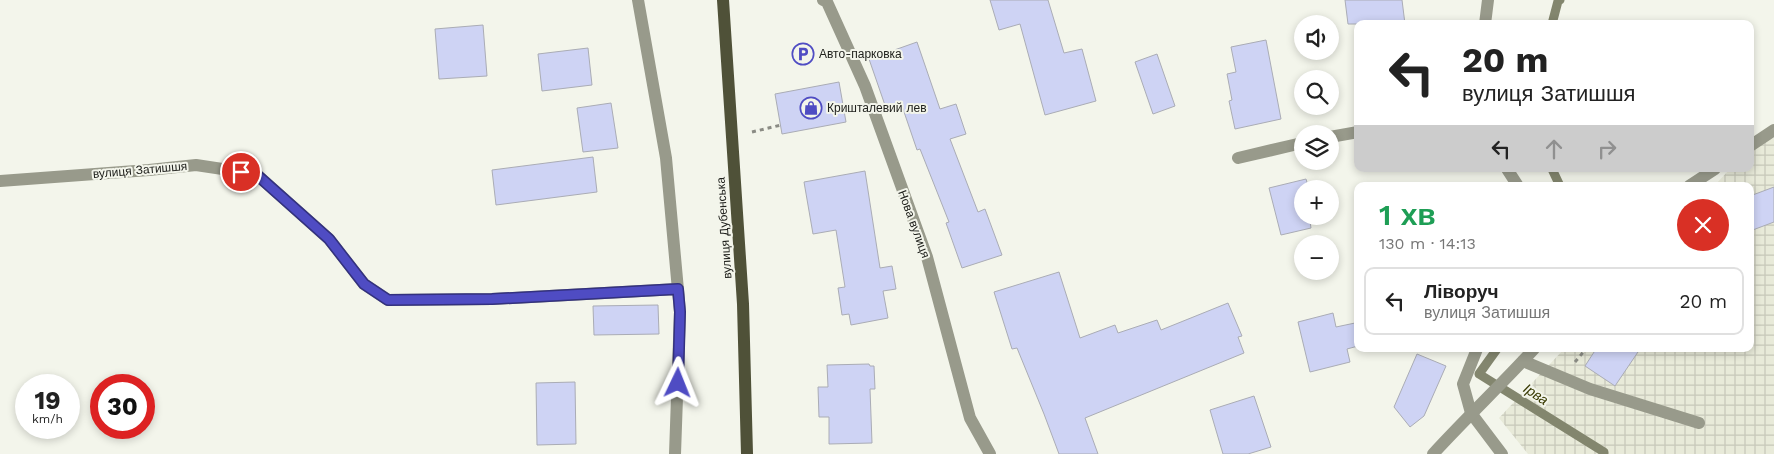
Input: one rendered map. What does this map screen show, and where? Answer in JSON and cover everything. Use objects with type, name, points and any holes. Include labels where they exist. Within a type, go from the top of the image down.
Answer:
[{"type":"main road","name":"вулиця Дубенська","points":[[723,0],[743,304],[747,454]]},
{"type":"street","points":[[638,0],[666,158],[680,312],[675,454]]},
{"type":"street","name":"Нова вулиця","points":[[823,0],[827,2],[864,86],[927,256],[970,418],[990,454]]},
{"type":"street","points":[[1486,20],[1488,0]]},
{"type":"street","points":[[1754,143],[1774,130]]},
{"type":"street","points":[[1339,135],[1354,133]]},
{"type":"street","points":[[1238,158],[1294,144]]},
{"type":"street","name":"вулиця Затишшя","points":[[0,181],[196,165],[256,174],[329,239],[364,284],[388,300],[492,299],[678,289]]},
{"type":"street","points":[[1694,182],[1710,172]]},
{"type":"street","points":[[1476,352],[1463,384],[1471,413],[1502,454]]},
{"type":"street","points":[[1434,454],[1471,413],[1531,352]]},
{"type":"street","points":[[1523,361],[1590,389],[1699,423]]},
{"type":"path","points":[[750,132],[781,125]]},
{"type":"shaded area","points":[[1774,138],[1774,454],[1528,454],[1499,418],[1561,352],[1754,352],[1754,182],[1718,182],[1727,172],[1754,172],[1754,143]]},
{"type":"building","points":[[990,0],[1048,0],[1064,53],[1082,49],[1096,101],[1045,115],[1020,24],[999,30]]},
{"type":"building","points":[[1345,0],[1402,0],[1404,20],[1354,20],[1354,24],[1348,24]]},
{"type":"building","points":[[483,25],[487,76],[439,79],[435,29]]},
{"type":"building","points":[[1266,40],[1281,119],[1235,129],[1229,101],[1232,100],[1227,74],[1236,72],[1231,47]]},
{"type":"building","points":[[917,42],[940,109],[956,104],[966,134],[950,139],[978,212],[985,209],[1002,255],[962,268],[946,223],[949,222],[920,149],[917,150],[902,106],[887,111],[869,59]]},
{"type":"building","points":[[588,48],[592,85],[542,91],[538,54]]},
{"type":"building","points":[[1157,54],[1175,106],[1153,114],[1135,62]]},
{"type":"building","name":"Кришталевий лев","points":[[839,82],[846,122],[782,134],[775,94]]},
{"type":"building","points":[[611,103],[618,148],[583,152],[577,108]]},
{"type":"building","points":[[593,157],[597,192],[496,205],[492,170]]},
{"type":"building","points":[[865,171],[880,268],[892,266],[896,289],[883,291],[888,318],[851,325],[849,314],[842,315],[838,288],[845,287],[836,230],[813,234],[804,182]]},
{"type":"building","points":[[1294,182],[1294,225],[1311,225],[1311,228],[1281,235],[1269,188]]},
{"type":"building","points":[[1774,187],[1774,222],[1754,230],[1754,194]]},
{"type":"building","points":[[1059,272],[1080,338],[1115,325],[1118,333],[1157,320],[1161,330],[1228,303],[1242,336],[1238,337],[1244,353],[1085,418],[1098,454],[1059,454],[1017,348],[1012,349],[994,292]]},
{"type":"building","points":[[658,305],[659,334],[594,335],[593,306]]},
{"type":"building","points":[[1333,313],[1336,327],[1354,323],[1354,347],[1347,349],[1350,362],[1310,372],[1298,322]]},
{"type":"building","points":[[1594,352],[1638,352],[1615,386],[1585,366]]},
{"type":"building","points":[[1417,354],[1446,366],[1424,416],[1410,427],[1394,407]]},
{"type":"building","points":[[869,364],[874,366],[875,389],[870,389],[872,443],[829,444],[829,417],[819,417],[818,387],[828,387],[827,365]]},
{"type":"building","points":[[575,382],[576,444],[537,445],[536,383]]},
{"type":"building","points":[[1254,396],[1271,447],[1248,454],[1223,454],[1210,410]]},
{"type":"waterway","name":"Ірва","points":[[1553,20],[1558,1],[1560,0]]},
{"type":"waterway","name":"Ірва","points":[[1553,172],[1558,182]]},
{"type":"waterway","name":"Ірва","points":[[1495,352],[1479,374],[1604,452],[1604,454]]},
{"type":"place","name":"Авто-парковка","points":[[803,54]]},
{"type":"place","name":"Кришталевий лев","points":[[811,108]]},
{"type":"route","points":[[241,172],[256,174],[329,239],[364,284],[388,300],[492,299],[678,289],[680,312],[678,383]]}]
